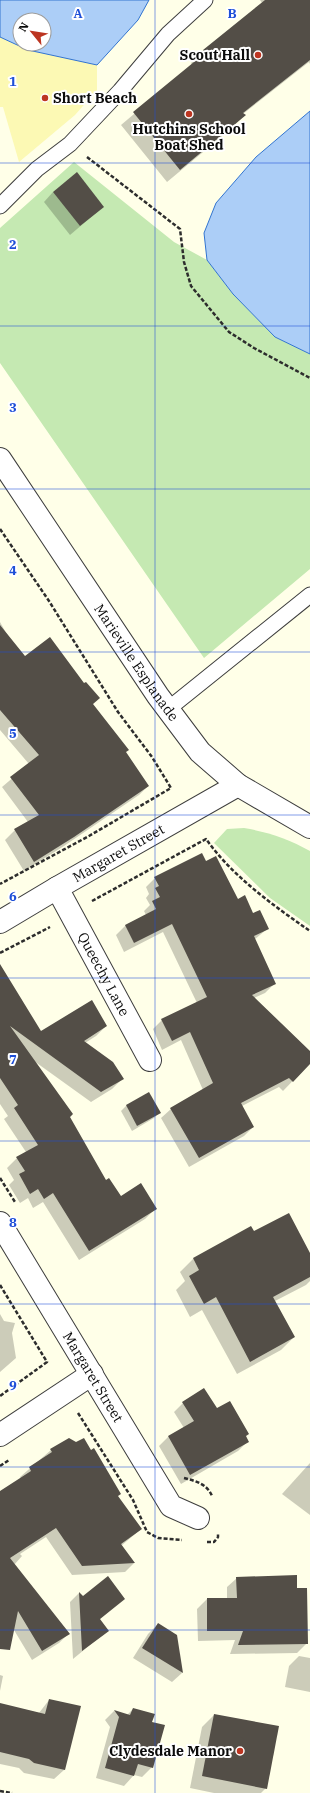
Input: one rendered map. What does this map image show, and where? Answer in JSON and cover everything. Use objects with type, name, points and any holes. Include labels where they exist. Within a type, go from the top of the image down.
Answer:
[{"type":"street","name":"Marieville Esplanade","points":[[0,460],[167,710],[200,752],[238,785],[310,827]]},
{"type":"street","name":"Margaret Street","points":[[0,922],[238,785]]},
{"type":"street","name":"Queechy Lane","points":[[57,888],[150,1060]]},
{"type":"street","name":"Margaret Street","points":[[0,1224],[171,1506],[198,1518]]},
{"type":"street","points":[[0,1435],[92,1374]]},
{"type":"lane","points":[[0,206],[38,170],[70,144],[120,91],[168,34],[205,0]]},
{"type":"lane","points":[[167,710],[310,595]]},
{"type":"path","points":[[70,144],[180,229],[184,262],[191,286],[229,332],[254,348],[310,378]]},
{"type":"path","points":[[0,529],[49,601],[118,712],[152,757],[171,788],[89,836],[0,884]]},
{"type":"path","points":[[89,906],[92,900],[206,839],[213,850],[266,901],[310,931]]},
{"type":"path","points":[[0,953],[53,926]]},
{"type":"path","points":[[0,1285],[47,1362],[0,1396]]},
{"type":"path","points":[[0,1791],[12,1793]]},
{"type":"green space","points":[[74,162],[174,242],[207,260],[233,294],[275,337],[310,354],[310,569],[204,658],[0,363],[0,228]]},
{"type":"green space","points":[[244,828],[278,836],[310,851],[310,926],[270,898],[214,843],[227,829]]},
{"type":"sand","name":"Short Beach","points":[[0,37],[12,43],[12,52],[37,52],[97,65],[97,90],[75,115],[19,162],[3,107],[0,107]]},
{"type":"water","points":[[0,0],[149,0],[138,20],[97,65],[37,52],[52,52],[52,12],[12,12],[12,43],[0,37]]},
{"type":"water","points":[[310,111],[310,354],[275,337],[233,294],[207,260],[204,233],[216,203],[256,157]]},
{"type":"building","points":[[265,0],[310,0],[310,60],[243,113],[246,115],[180,170],[133,112],[205,53],[203,50]]},
{"type":"building","points":[[77,172],[104,207],[80,226],[53,192]]},
{"type":"building","points":[[0,625],[25,656],[50,637],[84,683],[86,682],[100,698],[93,704],[129,750],[126,752],[149,786],[34,862],[14,829],[39,815],[10,777],[39,755],[0,710]]},
{"type":"building","points":[[202,853],[206,861],[216,856],[238,899],[245,895],[253,913],[260,910],[269,929],[254,936],[276,984],[252,995],[310,1051],[310,1064],[293,1082],[289,1078],[241,1103],[254,1127],[199,1158],[170,1108],[213,1083],[190,1032],[172,1041],[161,1019],[207,997],[172,924],[134,943],[125,925],[156,909],[152,901],[160,897],[155,888],[159,886],[154,877]]},
{"type":"building","points":[[0,964],[41,1031],[92,1000],[107,1026],[84,1041],[113,1062],[124,1079],[101,1092],[10,1026],[73,1114],[70,1117],[106,1180],[109,1178],[121,1196],[141,1183],[157,1209],[89,1251],[53,1193],[44,1199],[38,1189],[30,1194],[19,1174],[25,1171],[16,1157],[38,1145],[14,1108],[18,1105],[0,1078]]},
{"type":"building","points":[[149,1092],[161,1113],[137,1126],[126,1105]]},
{"type":"building","points":[[289,1213],[310,1253],[310,1277],[273,1297],[295,1337],[250,1362],[216,1297],[204,1304],[189,1276],[199,1270],[193,1258],[251,1226],[254,1231]]},
{"type":"building","points":[[204,1388],[217,1408],[230,1401],[249,1434],[246,1436],[249,1442],[190,1475],[168,1436],[194,1421],[182,1402]]},
{"type":"building","points":[[69,1438],[76,1442],[84,1438],[91,1450],[94,1448],[121,1494],[118,1496],[142,1529],[121,1544],[135,1563],[82,1566],[56,1528],[10,1558],[70,1634],[42,1651],[18,1611],[10,1650],[0,1649],[0,1491],[31,1471],[29,1467],[52,1452],[50,1449]]},
{"type":"building","points":[[297,1575],[297,1588],[307,1588],[308,1644],[238,1645],[243,1631],[207,1631],[207,1598],[237,1598],[236,1577]]},
{"type":"building","points":[[108,1576],[125,1599],[100,1619],[109,1631],[82,1651],[79,1592],[83,1596]]},
{"type":"building","points":[[158,1623],[177,1635],[183,1673],[142,1648]]},
{"type":"building","points":[[49,1699],[81,1706],[65,1770],[34,1763],[29,1759],[0,1752],[0,1703],[45,1714]]},
{"type":"building","points":[[133,1708],[155,1714],[152,1722],[165,1725],[153,1768],[138,1764],[134,1776],[105,1768],[119,1717],[114,1710],[130,1715]]},
{"type":"building","name":"Clydesdale Manor","points":[[214,1714],[279,1726],[267,1789],[202,1776]]},
{"type":"place","name":"Scout Hall","points":[[258,55]]},
{"type":"place","name":"Short Beach","points":[[45,98]]},
{"type":"place","name":"Hutchins School Boat Shed","points":[[189,114]]},
{"type":"place","name":"Clydesdale Manor","points":[[240,1751]]}]
